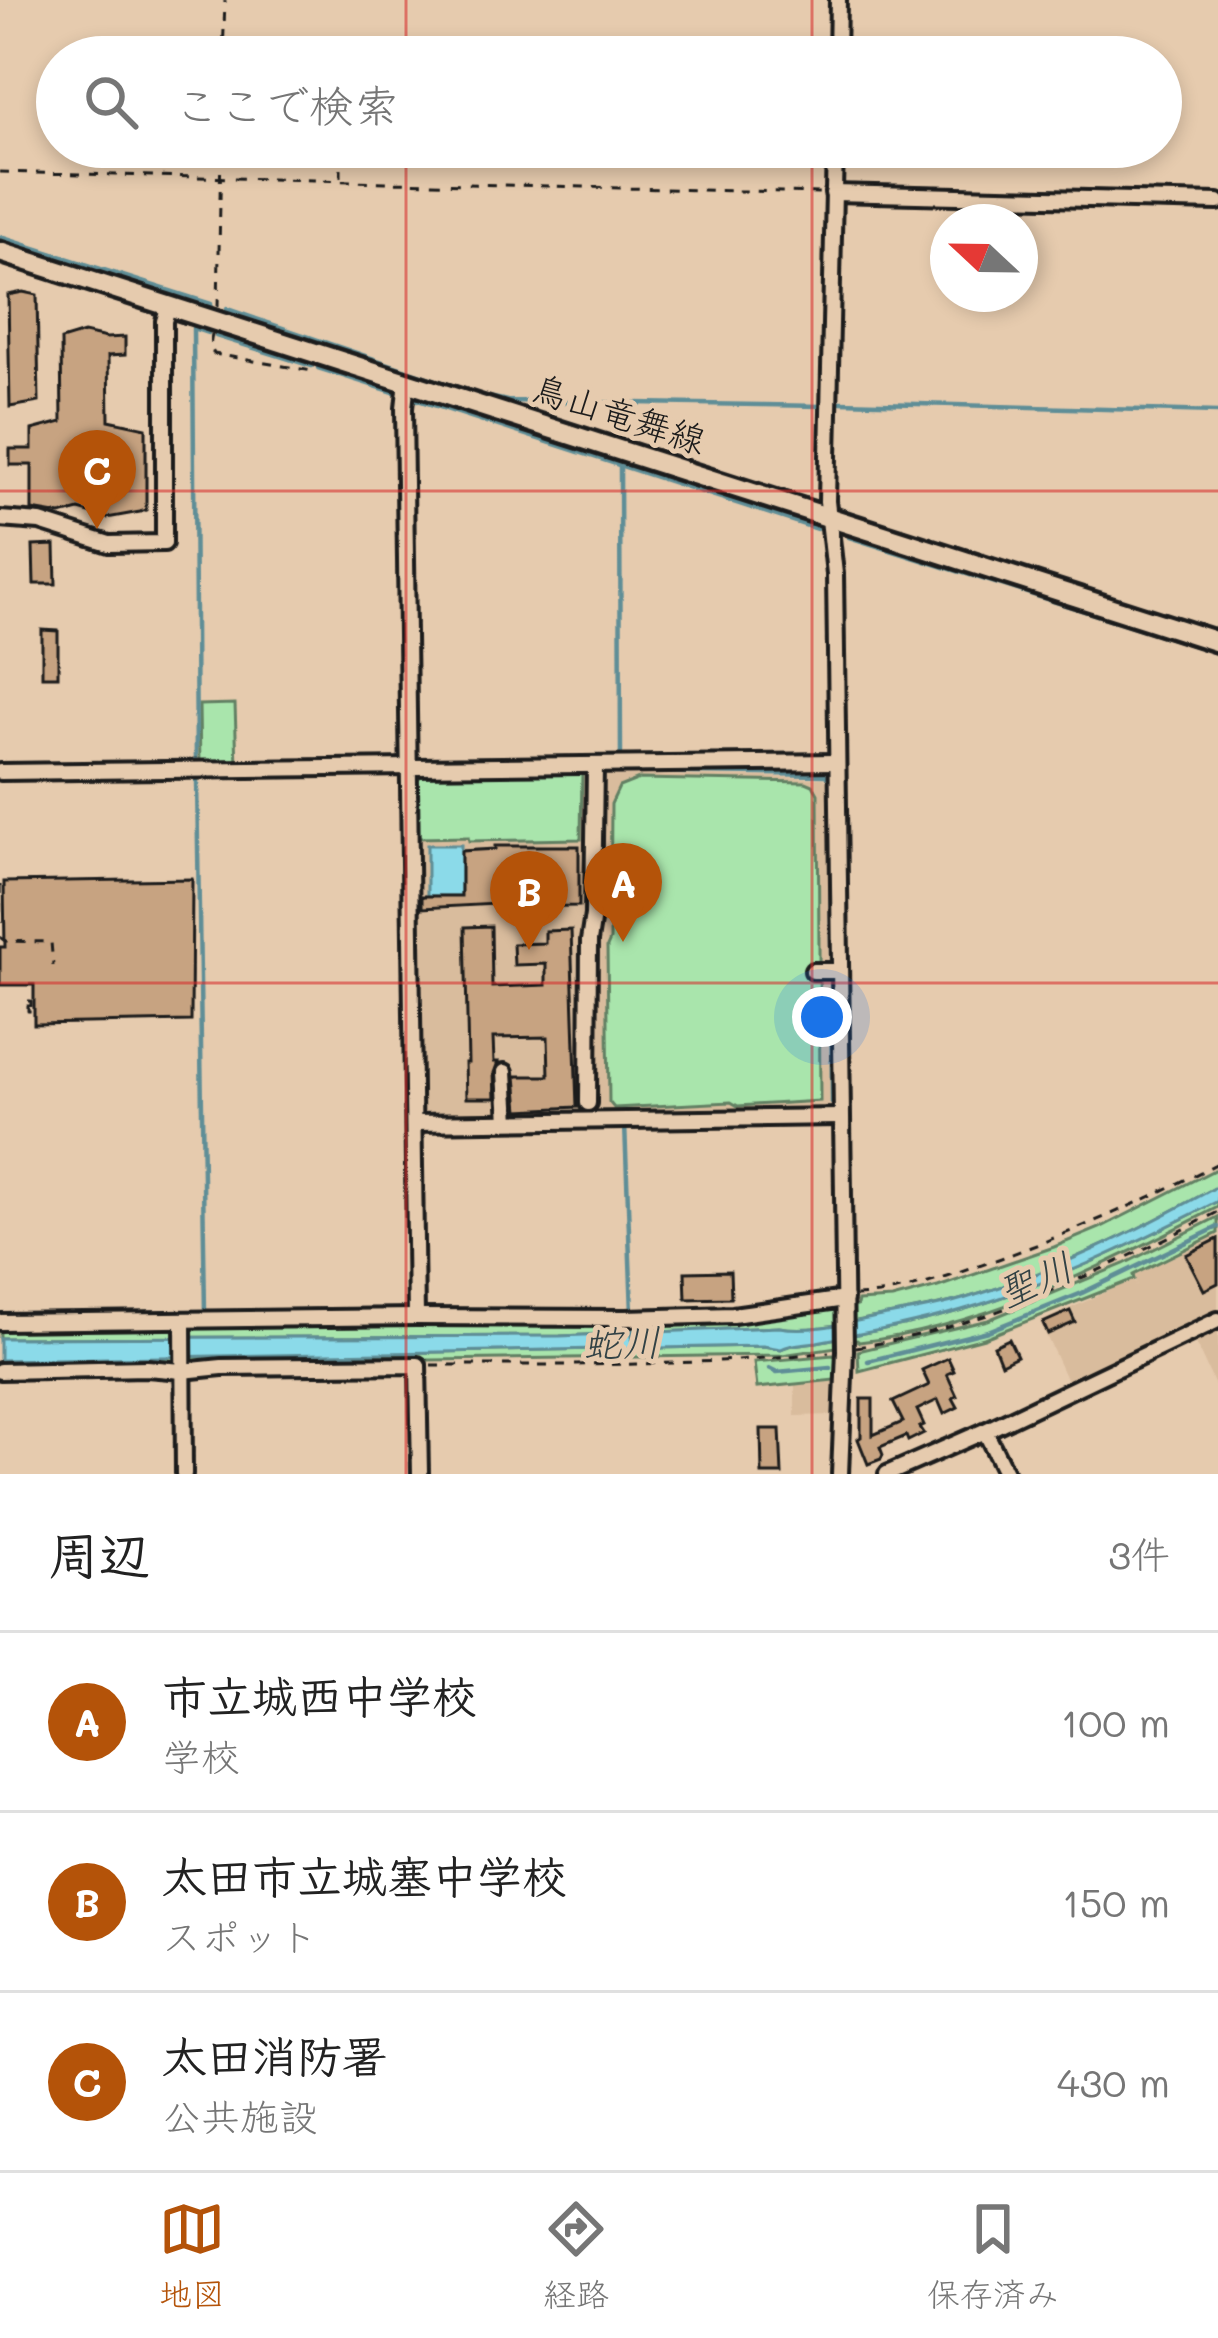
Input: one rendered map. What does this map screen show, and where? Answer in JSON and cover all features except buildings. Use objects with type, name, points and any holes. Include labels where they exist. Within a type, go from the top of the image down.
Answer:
[{"type":"main road","name":"鳥山竜舞線","points":[[0,252],[1218,642]]},
{"type":"street","points":[[837,36],[838,0]]},
{"type":"street","points":[[834,168],[827,501],[835,574],[837,762],[828,971],[841,1117],[846,1348],[839,1474]]},
{"type":"street","points":[[833,193],[1218,202]]},
{"type":"street","points":[[0,519],[25,518],[109,544],[164,543],[164,321],[169,305]]},
{"type":"street","points":[[407,381],[416,1317]]},
{"type":"street","points":[[1197,635],[1218,629]]},
{"type":"street","points":[[0,772],[837,762]]},
{"type":"street","points":[[588,1103],[595,766]]},
{"type":"street","points":[[505,1072],[508,1121]]},
{"type":"street","points":[[415,1119],[841,1117]]},
{"type":"street","points":[[0,1322],[626,1318],[733,1315],[844,1302]]},
{"type":"street","points":[[887,1474],[1218,1320]]},
{"type":"street","points":[[183,1322],[184,1474]]},
{"type":"street","points":[[0,1371],[418,1365],[419,1474]]},
{"type":"street","points":[[985,1431],[1006,1474]]},
{"type":"path","points":[[224,36],[225,0]]},
{"type":"path","points":[[220,168],[218,304],[210,346],[214,354],[312,371],[320,353]]},
{"type":"path","points":[[341,168],[341,180]]},
{"type":"path","points":[[0,172],[833,193]]},
{"type":"path","points":[[0,885],[0,922]]},
{"type":"path","points":[[0,937],[51,941],[52,966]]},
{"type":"path","points":[[844,1302],[898,1292],[1066,1235],[1218,1163]]},
{"type":"path","points":[[418,1365],[748,1360],[888,1342],[994,1315],[1218,1212]]},
{"type":"shaded area","points":[[618,771],[619,775],[824,778],[827,782],[829,967],[824,969],[824,978],[829,980],[830,1105],[424,1119],[420,1114],[416,781],[421,776]]},
{"type":"shaded area","points":[[1218,1233],[1218,1310],[1067,1381],[1040,1322],[1133,1280],[1137,1286],[1133,1277]]},
{"type":"shaded area","points":[[1218,1329],[1218,1392],[1194,1340]]},
{"type":"shaded area","points":[[836,1381],[834,1415],[795,1416],[795,1385]]},
{"type":"green space","points":[[235,704],[237,766],[200,766],[199,705]]},
{"type":"green space","points":[[582,772],[581,839],[417,838],[416,781],[421,776]]},
{"type":"green space","points":[[639,779],[813,785],[818,794],[820,1101],[614,1108],[609,1102],[611,804],[619,787]]},
{"type":"green space","points":[[1218,1168],[1218,1186],[1061,1264],[952,1302],[825,1327],[560,1336],[0,1338],[0,1330],[657,1322],[837,1306],[839,1310],[857,1306],[858,1301],[892,1299],[938,1287],[1054,1247]]},
{"type":"green space","points":[[1218,1201],[1218,1207],[1132,1250],[999,1308],[906,1334],[782,1355],[0,1366],[0,1360],[781,1349],[908,1324],[995,1300],[1093,1262]]},
{"type":"green space","points":[[1218,1217],[1218,1233],[1133,1275],[1134,1279],[984,1338],[859,1371],[858,1351],[988,1320],[1124,1264]]},
{"type":"green space","points":[[839,1358],[835,1380],[757,1388],[754,1362]]},
{"type":"water","points":[[427,845],[461,845],[461,896],[427,896]]},
{"type":"water","name":"蛇川","points":[[1218,1186],[1218,1201],[1028,1288],[926,1320],[781,1349],[0,1360],[0,1338],[560,1336],[826,1327],[941,1305],[996,1289],[1094,1250]]},
{"type":"waterway","points":[[0,237],[211,304]]},
{"type":"waterway","points":[[227,309],[507,401],[822,406]]},
{"type":"waterway","points":[[196,765],[193,328],[208,333]]},
{"type":"waterway","points":[[216,336],[312,366]]},
{"type":"waterway","points":[[318,368],[394,392]]},
{"type":"waterway","points":[[412,398],[817,529]]},
{"type":"waterway","points":[[841,402],[1218,412]]},
{"type":"waterway","points":[[620,466],[621,760]]},
{"type":"waterway","points":[[849,537],[1218,653]]},
{"type":"waterway","points":[[629,772],[830,778],[832,1103]]},
{"type":"waterway","points":[[197,779],[205,1313]]},
{"type":"waterway","name":"蛇川","points":[[625,1124],[633,1340]]},
{"type":"waterway","name":"聖川","points":[[868,1361],[988,1331],[1082,1293],[1218,1227]]},
{"type":"waterway","name":"聖川","points":[[769,1368],[777,1372],[830,1367]]},
{"type":"place","name":"太田消防署","points":[[97,529]]},
{"type":"place","name":"市立城西中学校","points":[[623,942]]},
{"type":"place","name":"太田市立城塞中学校","points":[[529,950]]}]
